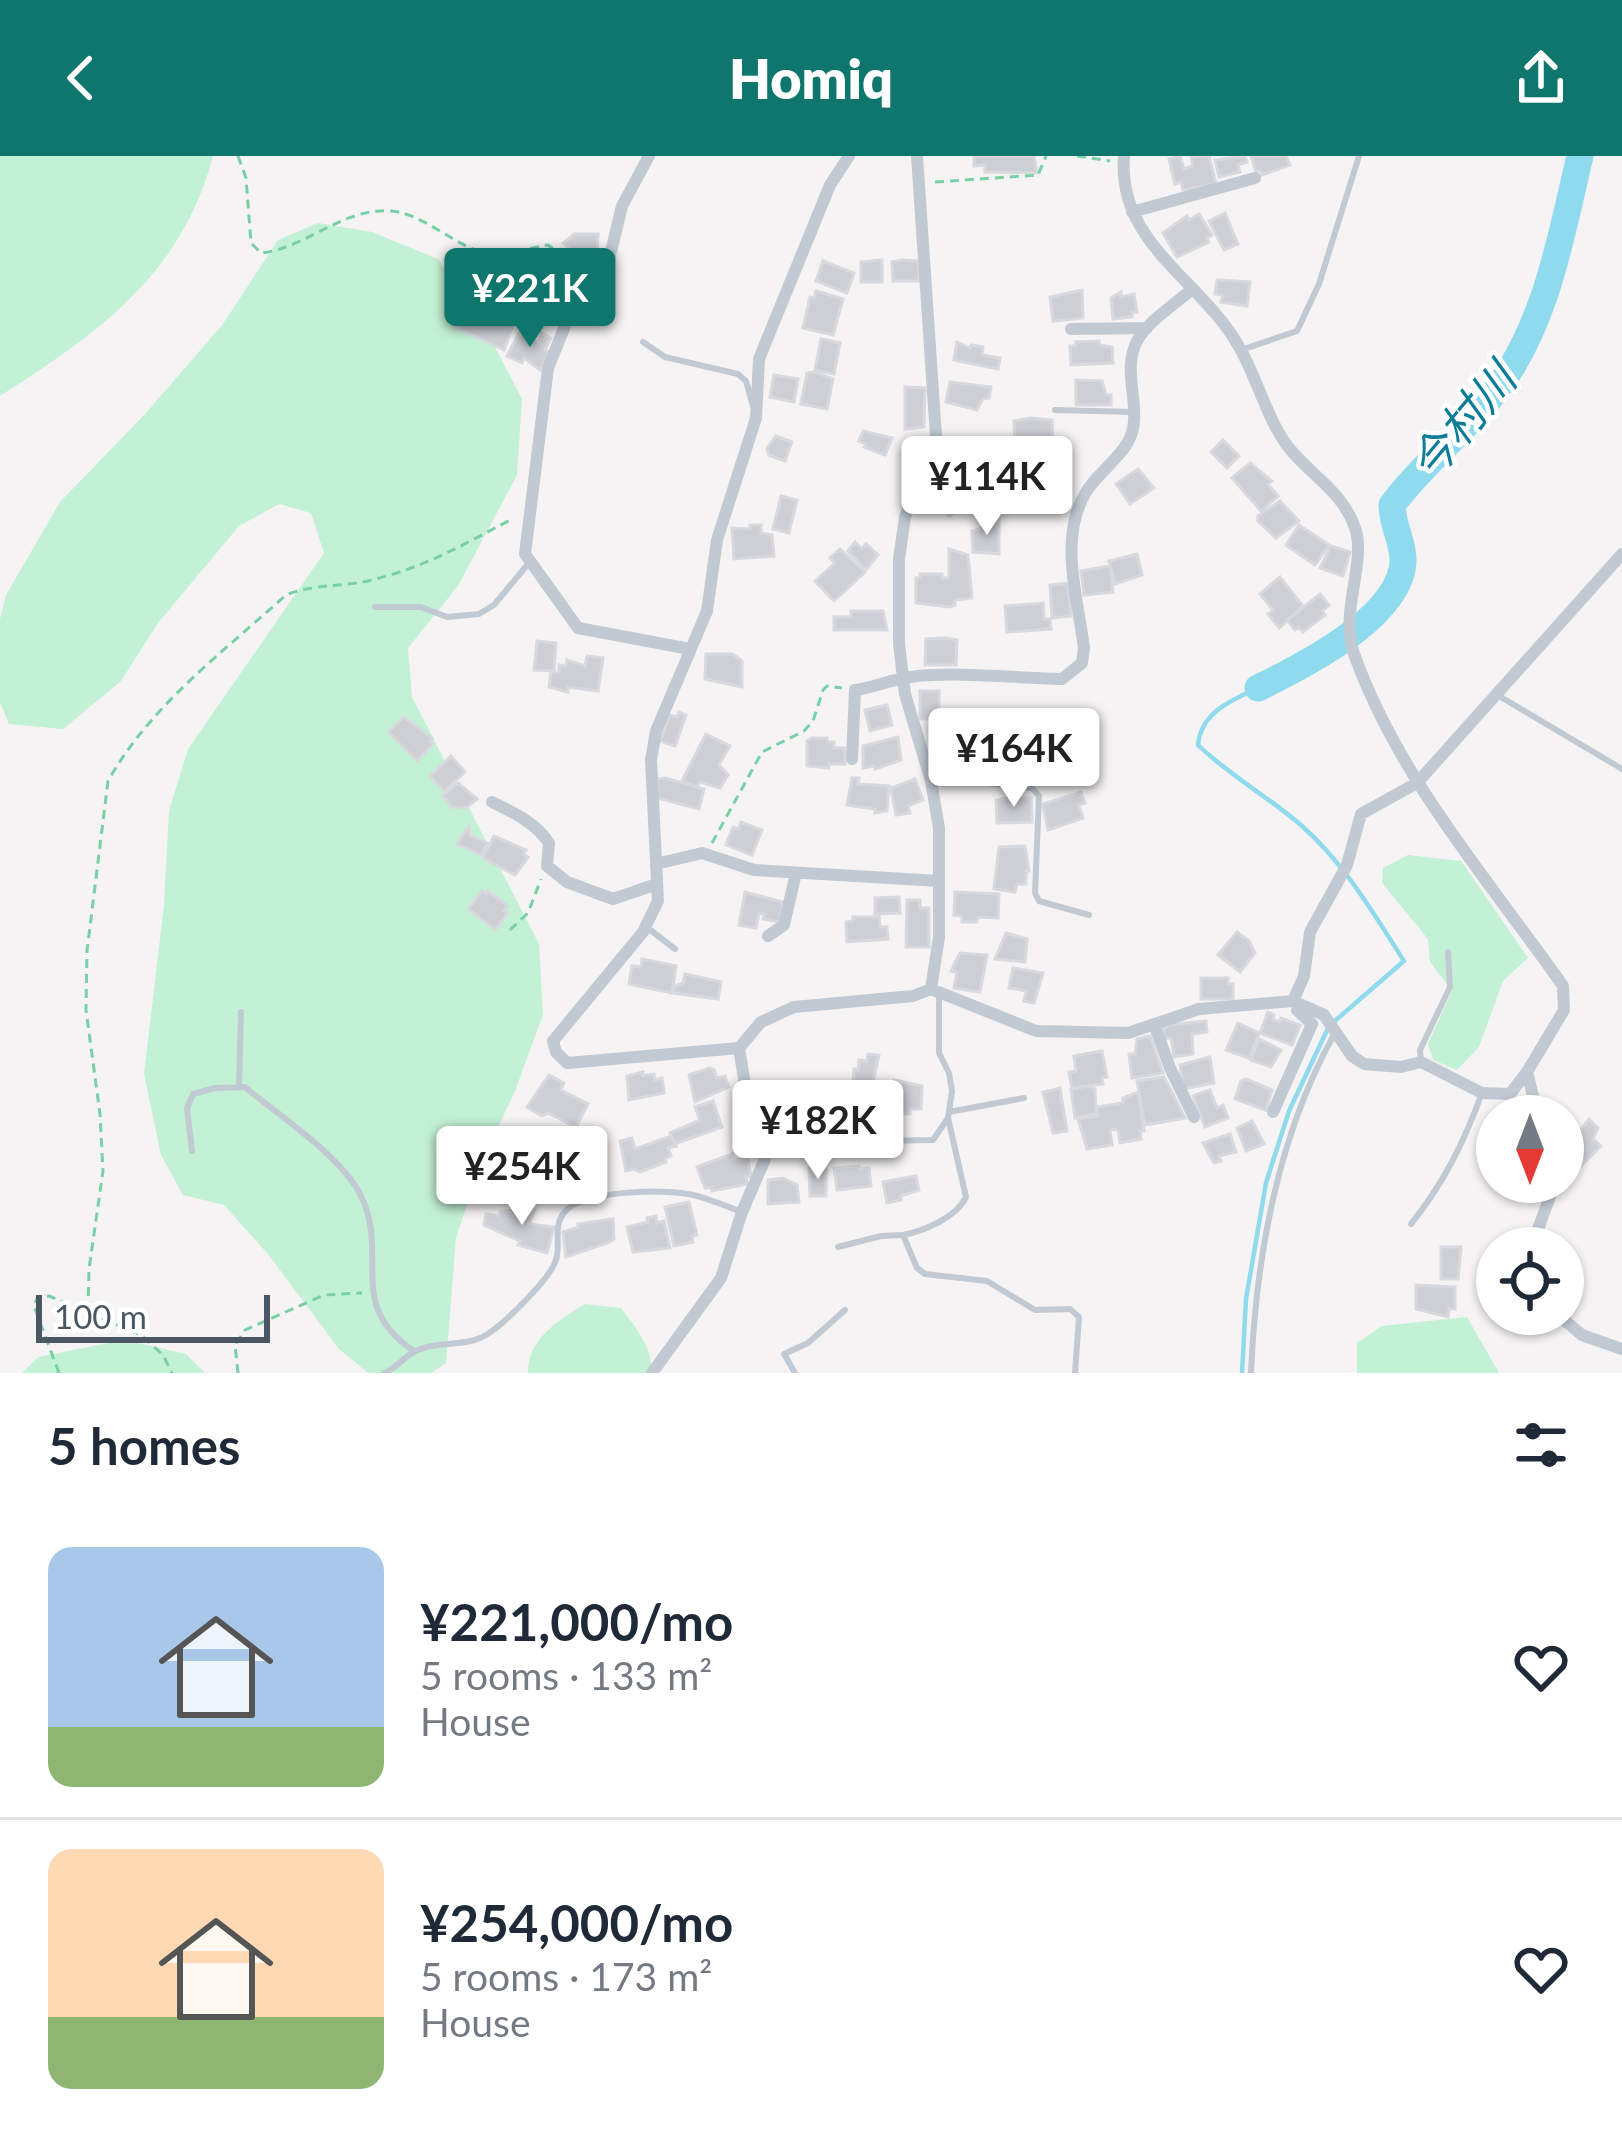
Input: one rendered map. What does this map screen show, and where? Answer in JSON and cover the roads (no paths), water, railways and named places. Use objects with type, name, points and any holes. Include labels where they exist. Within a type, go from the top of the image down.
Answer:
[{"type":"street","points":[[649,156],[622,206],[608,265],[569,316],[548,368],[525,554],[578,628],[689,649]]},
{"type":"street","points":[[849,156],[830,185],[759,359],[756,416],[717,540],[707,611],[656,731],[651,760],[658,901],[646,926],[553,1041],[556,1052],[567,1063],[740,1048],[772,1013],[935,991],[1036,1030],[1128,1033],[1199,1009],[1296,1003],[1324,1016],[1352,1056],[1364,1064],[1421,1062],[1482,1094],[1510,1094],[1564,1010],[1563,986],[1417,782],[1352,648],[1350,592],[1358,562],[1357,532],[1346,508],[1289,448],[1230,331],[1157,254],[1125,197],[1124,159]]},
{"type":"street","points":[[917,156],[936,436],[905,517],[899,559],[903,678],[939,828],[935,991]]},
{"type":"street","points":[[1132,212],[1255,178]]},
{"type":"street","points":[[852,759],[855,690],[903,678],[1062,680],[1082,663],[1072,524],[1086,493],[1129,440],[1131,356],[1139,337],[1191,290]]},
{"type":"street","points":[[1071,329],[1149,328]]},
{"type":"street","points":[[1273,1112],[1312,1024],[1296,1003],[1310,932],[1347,865],[1361,814],[1417,782],[1622,554]]},
{"type":"street","points":[[492,802],[542,833],[549,843],[547,866],[567,882],[613,898],[657,884]]},
{"type":"street","points":[[656,864],[702,853],[754,870],[939,881]]},
{"type":"street","points":[[769,936],[784,925],[796,873]]},
{"type":"street","points":[[1154,1024],[1194,1117]]},
{"type":"street","points":[[652,1373],[721,1278],[765,1159],[767,1143],[748,1104],[740,1048]]},
{"type":"street","points":[[1527,1072],[1533,1095]]},
{"type":"street","points":[[1582,1335],[1622,1349]]},
{"type":"lane","points":[[1241,350],[1297,331],[1318,284],[1359,156]]},
{"type":"lane","points":[[643,342],[665,357],[738,374],[746,381],[756,416]]},
{"type":"lane","points":[[1055,410],[1132,412]]},
{"type":"lane","points":[[375,607],[421,607],[447,617],[479,614],[494,605],[530,561]]},
{"type":"lane","points":[[1496,694],[1622,769]]},
{"type":"lane","points":[[930,776],[1033,788],[1039,796],[1035,893],[1039,901],[1089,915]]},
{"type":"lane","points":[[646,926],[675,949]]},
{"type":"lane","points":[[1421,1062],[1420,1050],[1450,987],[1448,952]]},
{"type":"lane","points":[[838,1247],[916,1232],[961,1208],[966,1197],[949,1115],[952,1091],[939,1053],[935,991]]},
{"type":"lane","points":[[239,1087],[241,1012]]},
{"type":"lane","points":[[1251,1373],[1254,1296],[1269,1213],[1287,1146],[1336,1030]]},
{"type":"lane","points":[[192,1151],[187,1108],[193,1094],[245,1087],[348,1176],[370,1216],[370,1292],[393,1337],[414,1351]]},
{"type":"lane","points":[[1411,1224],[1440,1188],[1482,1094]]},
{"type":"lane","points":[[767,1143],[933,1140],[949,1115],[1024,1098]]},
{"type":"lane","points":[[384,1373],[401,1366],[414,1351],[486,1335],[541,1284],[556,1260],[560,1218],[581,1201],[624,1192],[688,1194],[742,1212]]},
{"type":"lane","points":[[903,1235],[917,1268],[925,1274],[987,1281],[1035,1310],[1070,1309],[1079,1317],[1075,1373]]},
{"type":"lane","points":[[794,1373],[784,1354],[808,1342],[845,1310]]},
{"type":"waterway","name":"今村川","points":[[1258,688],[1342,640],[1381,607],[1394,589],[1403,562],[1392,505],[1485,404],[1514,363],[1550,277],[1580,156]]},
{"type":"waterway","points":[[1242,1373],[1246,1299],[1266,1183],[1289,1111],[1329,1026],[1404,961],[1358,890],[1317,840],[1198,745],[1211,716],[1258,688]]}]
